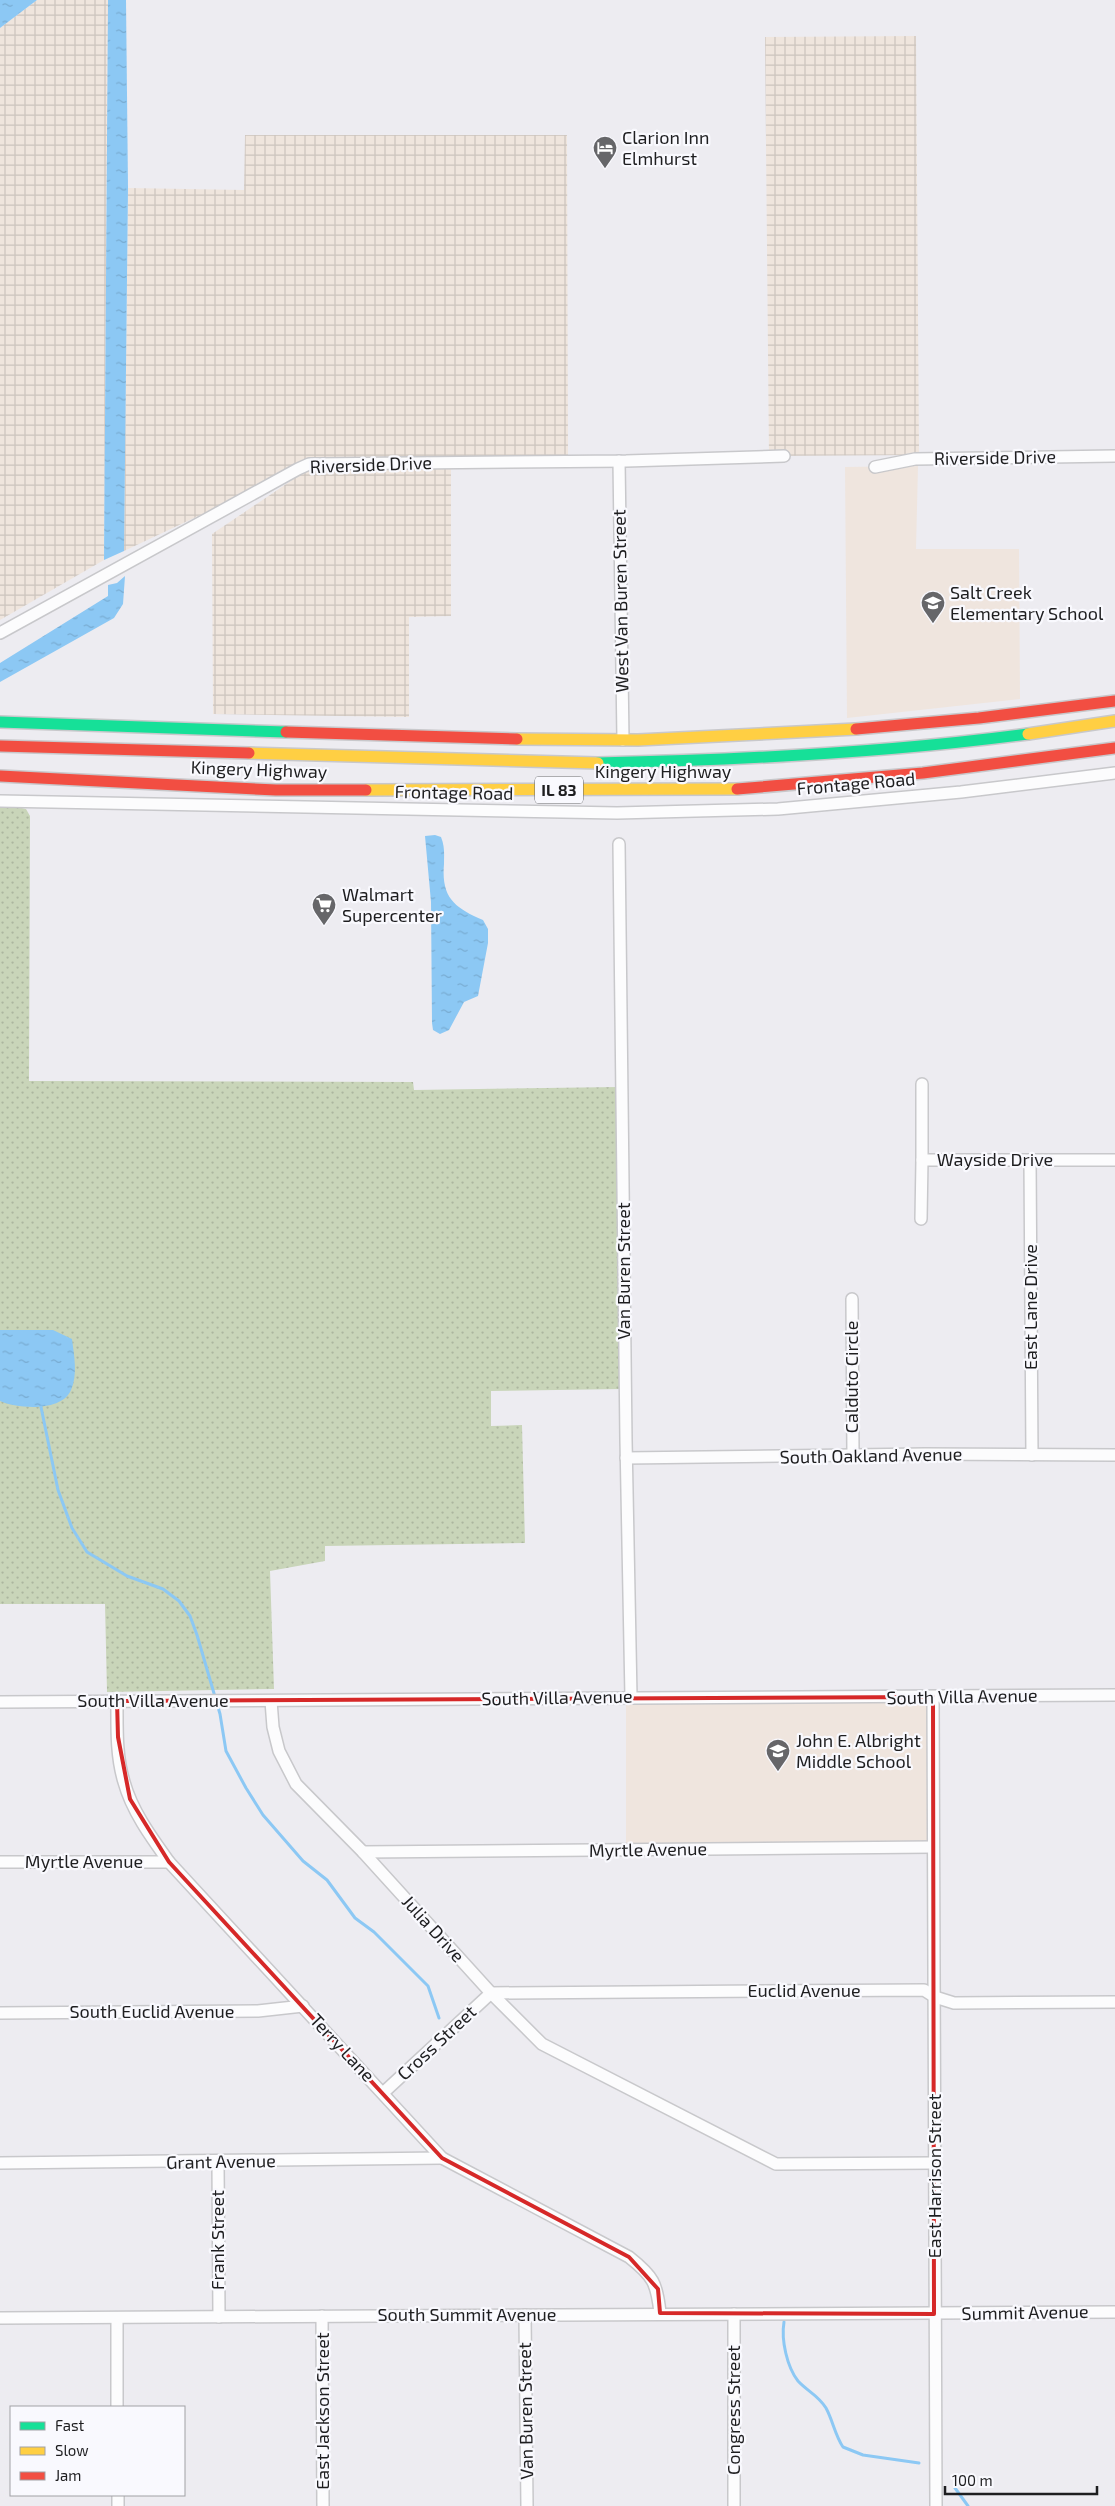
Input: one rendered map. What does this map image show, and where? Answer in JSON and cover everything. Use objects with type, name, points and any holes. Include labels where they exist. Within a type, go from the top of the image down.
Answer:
[{"type":"main road","points":[[0,722],[552,741],[623,740],[792,734],[1025,714],[1115,701]]},
{"type":"main road","name":"Kingery Highway","points":[[0,746],[595,763],[666,762],[850,753],[1019,736],[1115,721]]},
{"type":"main road","name":"Kingery Highway","points":[[0,776],[276,790],[728,790],[923,772],[1115,748]]},
{"type":"street","name":"Riverside Drive","points":[[0,633],[310,464],[619,461],[784,456]]},
{"type":"street","name":"Riverside Drive","points":[[875,467],[915,458],[1115,456]]},
{"type":"street","name":"West Van Buren Street","points":[[619,461],[623,740]]},
{"type":"street","name":"Frontage Road","points":[[0,801],[617,813],[750,810],[961,792],[1115,773]]},
{"type":"street","name":"Van Buren Street","points":[[619,844],[626,1458],[632,1697]]},
{"type":"street","name":"Wayside Drive","points":[[922,1084],[922,1160],[1115,1160]]},
{"type":"street","points":[[920,1219],[922,1160]]},
{"type":"street","name":"East Lane Drive","points":[[1030,1160],[1032,1455]]},
{"type":"street","name":"Calduto Circle","points":[[852,1299],[853,1456]]},
{"type":"street","name":"South Oakland Avenue","points":[[626,1458],[1115,1455]]},
{"type":"street","name":"South Villa Avenue","points":[[0,1702],[1115,1695]]},
{"type":"street","name":"East Harrison Street","points":[[933,1697],[936,2506]]},
{"type":"street","name":"Terry Lane","points":[[117,1701],[119,1750],[124,1782],[147,1831],[169,1862],[442,2158],[629,2257],[642,2267],[658,2289],[660,2313]]},
{"type":"street","name":"Julia Drive","points":[[272,1701],[273,1727],[279,1751],[296,1784],[363,1852],[491,1993],[542,2044],[776,2164],[935,2163]]},
{"type":"street","name":"Myrtle Avenue","points":[[363,1852],[933,1847]]},
{"type":"street","name":"Myrtle Avenue","points":[[0,1862],[169,1862]]},
{"type":"street","name":"Euclid Avenue","points":[[491,1993],[924,1990],[935,1997],[954,2004],[1115,2002]]},
{"type":"street","name":"Cross Street","points":[[383,2093],[491,1993]]},
{"type":"street","name":"South Euclid Avenue","points":[[0,2013],[258,2011],[303,2006]]},
{"type":"street","name":"Grant Avenue","points":[[0,2163],[442,2158]]},
{"type":"street","name":"Frank Street","points":[[218,2162],[219,2317]]},
{"type":"street","name":"Summit Avenue","points":[[934,2314],[1115,2312]]},
{"type":"street","name":"South Summit Avenue","points":[[0,2318],[660,2313],[934,2314]]},
{"type":"street","name":"Congress Street","points":[[734,2314],[734,2506]]},
{"type":"street","name":"Van Buren Street","points":[[525,2315],[527,2506]]},
{"type":"street","name":"East Jackson Street","points":[[322,2316],[323,2506]]},
{"type":"street","points":[[116,2318],[117,2406]]},
{"type":"highlighted area","points":[[933,1697],[934,2314],[660,2313],[658,2289],[629,2257],[442,2158],[169,1862],[130,1799],[118,1737],[117,1701]]},
{"type":"shaded area","points":[[37,0],[108,0],[104,560],[0,620],[0,28]]},
{"type":"shaded area","points":[[916,36],[919,455],[769,456],[765,37]]},
{"type":"shaded area","points":[[245,135],[567,135],[568,457],[307,460],[245,494],[124,551],[128,188],[244,190]]},
{"type":"shaded area","points":[[451,466],[451,616],[409,617],[409,717],[213,714],[212,534],[310,468]]},
{"type":"shaded area","name":"Salt Creek Elementary School","points":[[918,466],[916,549],[1019,549],[1020,699],[847,718],[845,467]]},
{"type":"shaded area","name":"John E. Albright Middle School","points":[[626,1701],[930,1701],[929,1843],[626,1847]]},
{"type":"green space","points":[[14,806],[26,809],[30,816],[29,1081],[413,1082],[414,1090],[619,1087],[621,1389],[491,1391],[491,1426],[522,1425],[525,1543],[325,1546],[325,1561],[270,1571],[274,1689],[107,1692],[105,1604],[0,1604],[0,807]]},
{"type":"water","points":[[0,0],[37,0],[0,28]]},
{"type":"water","points":[[108,0],[126,0],[128,188],[124,551],[104,560]]},
{"type":"water","points":[[125,576],[123,604],[114,618],[0,682],[0,663],[108,596],[108,585],[117,583]]},
{"type":"water","points":[[435,835],[441,837],[443,844],[444,876],[448,893],[458,906],[483,920],[488,929],[488,943],[478,996],[464,1002],[449,1030],[440,1034],[433,1030],[432,1023],[431,902],[425,836]]},
{"type":"water","points":[[0,1330],[53,1330],[72,1339],[75,1365],[74,1378],[71,1390],[66,1397],[59,1402],[39,1407],[17,1406],[0,1401]]},
{"type":"waterway","points":[[41,1407],[58,1490],[72,1528],[87,1552],[127,1576],[163,1589],[179,1601],[190,1616],[197,1635],[220,1714],[226,1751],[246,1788],[263,1815],[303,1861],[327,1880],[355,1918],[374,1932],[428,1986],[439,2018]]},
{"type":"waterway","points":[[784,2322],[784,2345],[794,2375],[826,2408],[843,2447],[863,2455],[919,2463]]},
{"type":"waterway","points":[[955,2488],[968,2506]]},
{"type":"traffic: fast","points":[[0,722],[286,732]]},
{"type":"traffic: fast","points":[[598,763],[706,760],[867,751],[1028,734]]},
{"type":"traffic: slow","points":[[1028,734],[1115,721]]},
{"type":"traffic: slow","points":[[517,739],[638,740],[856,729]]},
{"type":"traffic: slow","points":[[249,753],[598,763]]},
{"type":"traffic: slow","points":[[366,790],[737,789]]},
{"type":"traffic: jam","points":[[856,729],[979,718],[1115,701]]},
{"type":"traffic: jam","points":[[286,732],[517,739]]},
{"type":"traffic: jam","points":[[0,746],[249,753]]},
{"type":"traffic: jam","points":[[737,789],[923,773],[1115,748]]},
{"type":"traffic: jam","points":[[0,776],[276,790],[366,790]]},
{"type":"place","name":"Clarion Inn Elmhurst","points":[[605,169]]},
{"type":"place","name":"Salt Creek Elementary School","points":[[933,624]]},
{"type":"place","name":"Walmart Supercenter","points":[[324,926]]},
{"type":"place","name":"John E. Albright Middle School","points":[[778,1772]]}]
